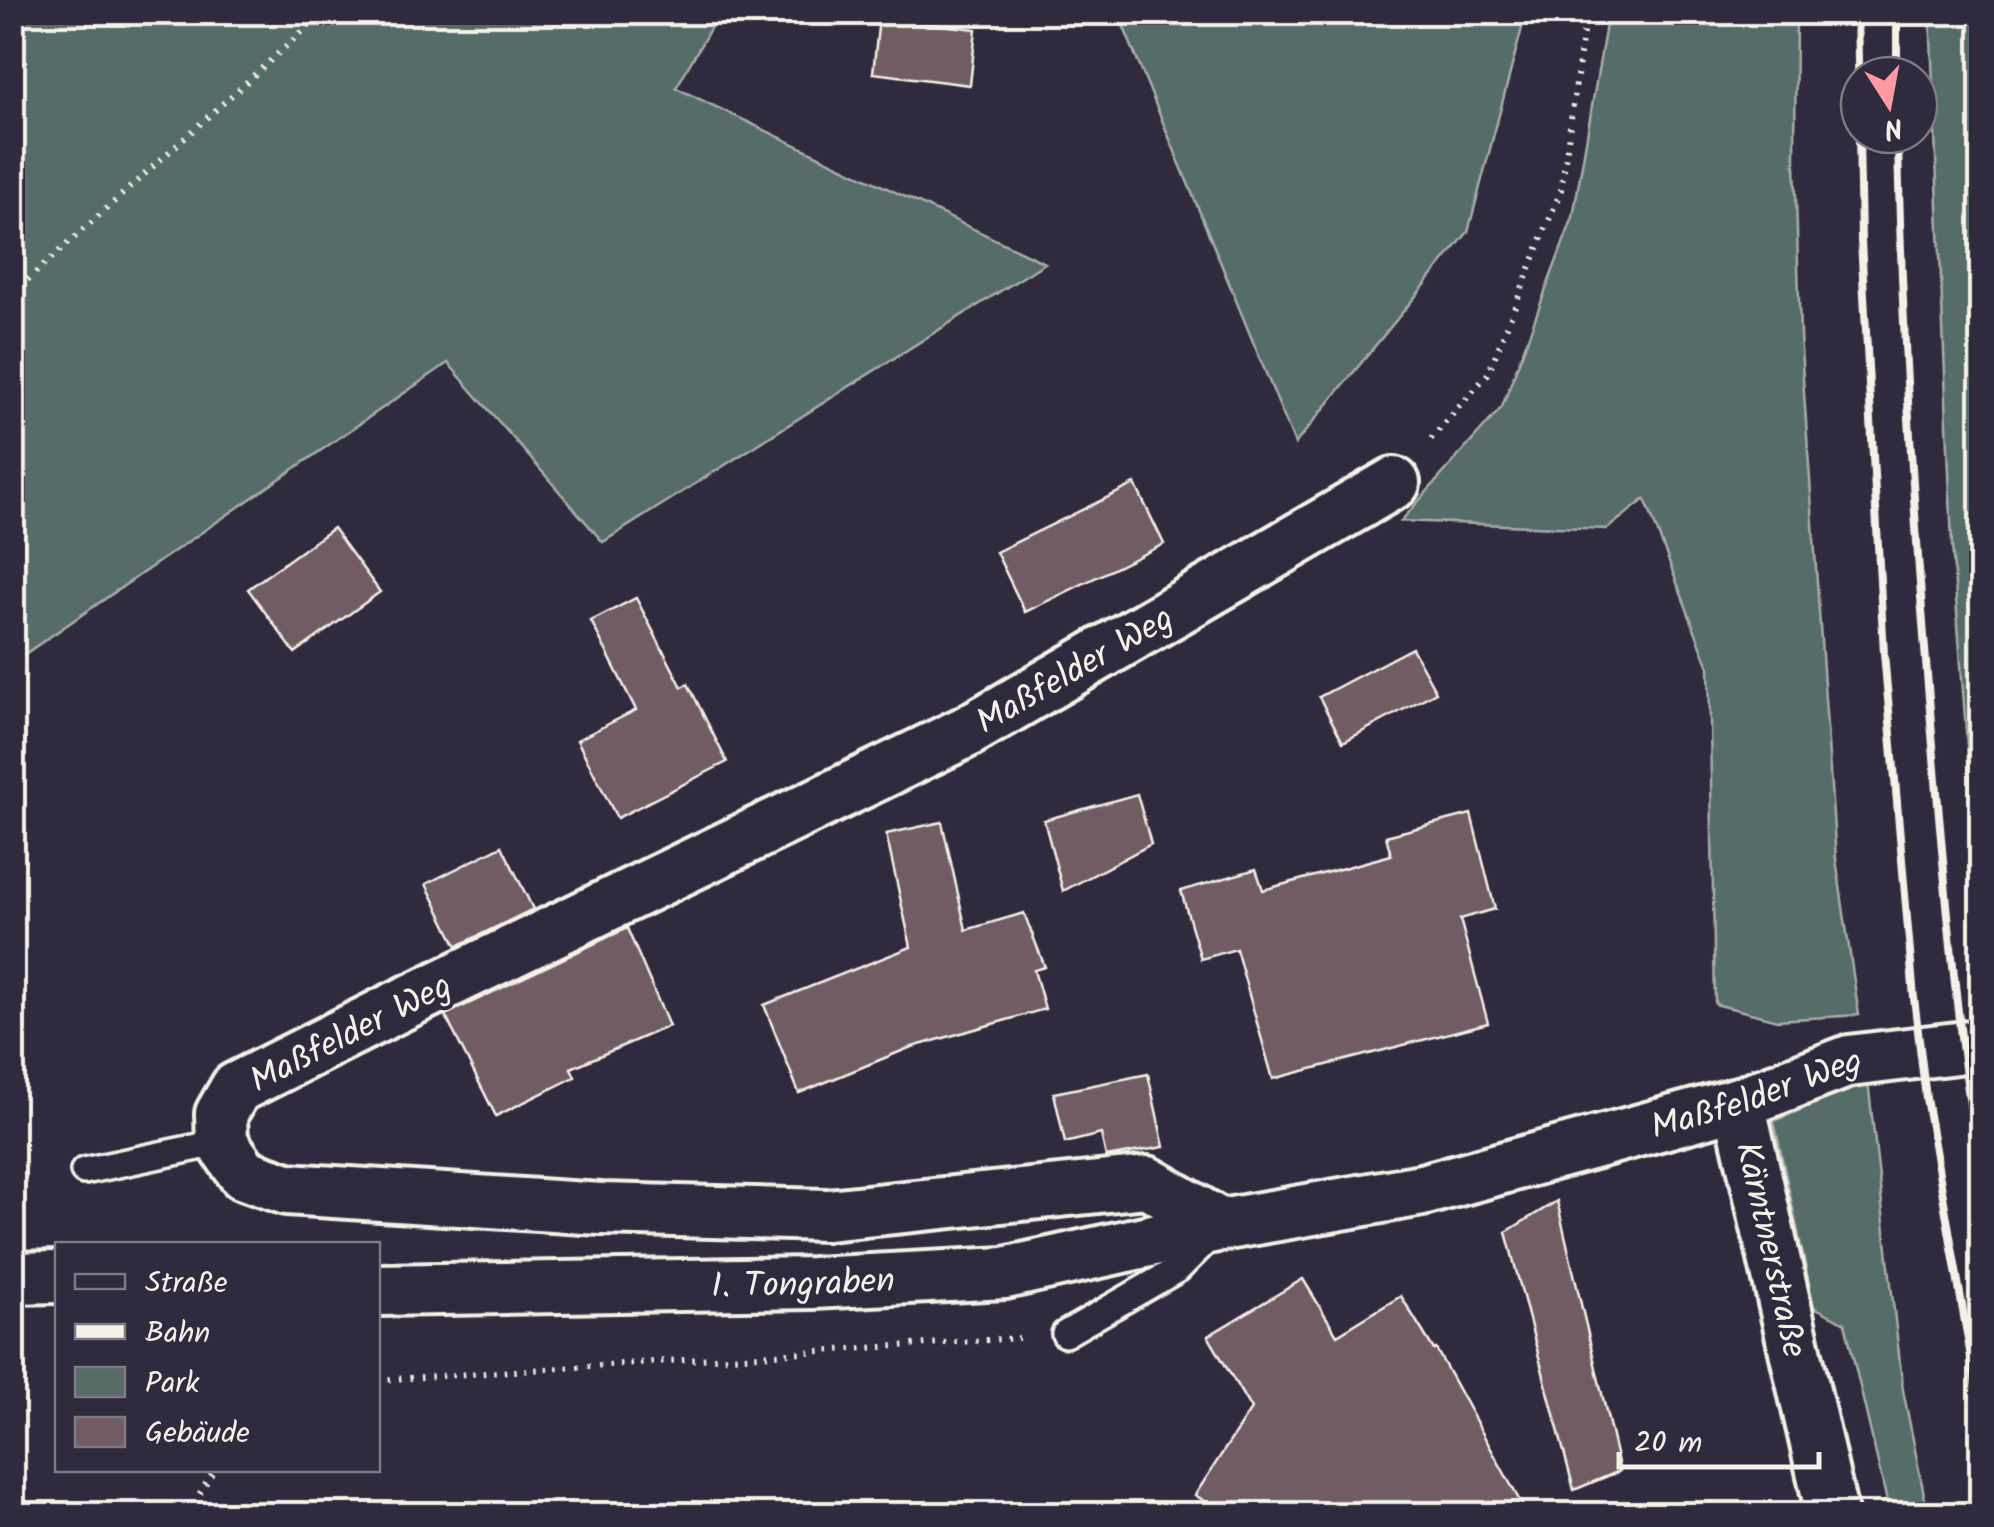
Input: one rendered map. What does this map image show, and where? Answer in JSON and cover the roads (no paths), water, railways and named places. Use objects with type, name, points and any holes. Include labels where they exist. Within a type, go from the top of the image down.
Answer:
[{"type":"street","name":"Maßfelder Weg","points":[[222,1142],[221,1114],[236,1088],[966,732],[1394,482]]},
{"type":"street","name":"Maßfelder Weg","points":[[1221,1225],[1422,1190],[1739,1103],[1849,1061],[1982,1045]]},
{"type":"street","name":"Kärntnerstraße","points":[[1739,1103],[1832,1514]]},
{"type":"street","points":[[222,1142],[244,1174],[288,1189],[602,1209],[827,1215],[1147,1182],[1221,1225]]},
{"type":"street","name":"I. Tongraben","points":[[380,1290],[812,1283],[1005,1272],[1221,1225]]},
{"type":"street","points":[[12,1278],[55,1277]]},
{"type":"lane","points":[[84,1171],[222,1142]]},
{"type":"lane","points":[[1065,1334],[1178,1269],[1221,1225]]},
{"type":"railway","points":[[1857,12],[1858,55]]},
{"type":"railway","points":[[1897,12],[1897,55]]},
{"type":"railway","points":[[1859,155],[1884,653],[1914,998],[1926,1098],[1982,1420]]},
{"type":"railway","points":[[1899,155],[1906,360],[1926,659],[1952,957],[1982,1179]]}]
